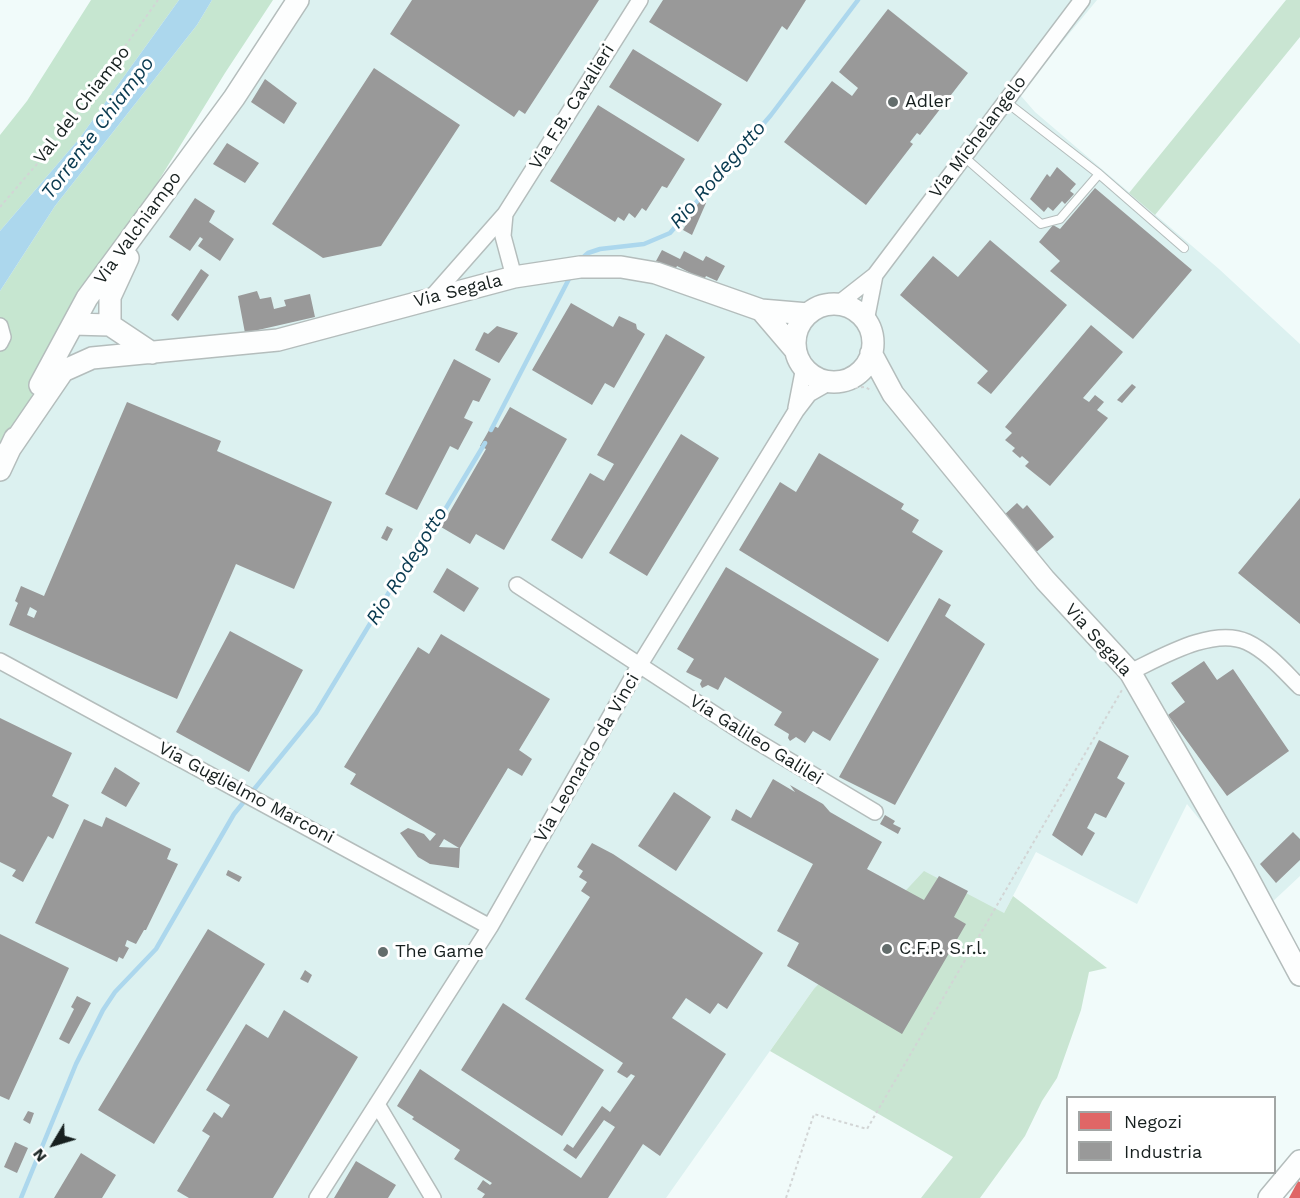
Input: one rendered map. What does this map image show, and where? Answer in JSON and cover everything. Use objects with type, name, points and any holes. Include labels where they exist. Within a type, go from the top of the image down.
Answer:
[{"type":"street","name":"Via Valchiampo","points":[[0,470],[87,298],[234,98],[298,0]]},
{"type":"street","name":"Via F.B. Cavalieri","points":[[431,298],[505,214],[640,0]]},
{"type":"street","name":"Via Michelangelo","points":[[838,304],[875,275],[1082,0]]},
{"type":"street","points":[[110,325],[110,297],[153,207]]},
{"type":"street","points":[[505,214],[503,236],[514,277]]},
{"type":"street","name":"Via Segala","points":[[9,450],[63,371],[77,363],[278,340],[514,277],[580,267],[621,267],[656,273],[761,310],[807,314],[817,308],[838,304]]},
{"type":"street","name":"Via Michelangelo","points":[[866,321],[875,275]]},
{"type":"street","points":[[838,304],[858,313],[866,321]]},
{"type":"street","name":"Via Segala","points":[[761,310],[811,375],[884,393]]},
{"type":"street","points":[[800,359],[795,337],[799,325],[807,314]]},
{"type":"street","name":"Via Segala","points":[[866,321],[873,342],[872,353],[884,393],[1045,580],[1130,672],[1242,867],[1300,975]]},
{"type":"street","points":[[73,324],[110,325],[152,353]]},
{"type":"street","points":[[73,324],[105,358]]},
{"type":"street","points":[[0,326],[3,337],[0,343]]},
{"type":"street","points":[[840,382],[861,371],[872,353]]},
{"type":"street","name":"Via Leonardo da Vinci","points":[[796,411],[800,359]]},
{"type":"street","name":"Via Leonardo da Vinci","points":[[317,1198],[490,927],[639,666],[796,411],[809,394],[840,382]]},
{"type":"street","name":"Via Galileo Galilei","points":[[517,585],[748,736],[875,812]]},
{"type":"street","points":[[1130,672],[1203,641],[1225,639],[1245,641],[1266,654],[1300,687]]},
{"type":"street","name":"Via Guglielmo Marconi","points":[[0,661],[490,927]]},
{"type":"street","points":[[377,1104],[433,1198]]},
{"type":"street","points":[[1269,1198],[1300,1161]]},
{"type":"lane","points":[[1005,101],[1099,174],[1184,248]]},
{"type":"lane","points":[[963,156],[1041,224],[1060,219],[1099,174]]},
{"type":"path","name":"Val del Chiampo","points":[[0,207],[61,136],[158,0]]},
{"type":"path","points":[[840,382],[884,393]]},
{"type":"path","points":[[786,1198],[814,1114],[867,1129],[1123,688],[1129,696]]},
{"type":"shaded area","points":[[303,0],[1097,0],[1021,92],[1008,81],[1035,112],[1219,269],[1300,344],[1300,876],[1269,905],[1187,804],[1137,904],[1036,852],[1004,913],[813,990],[666,1198],[0,1198],[0,466],[48,360]]},
{"type":"green space","points":[[91,0],[179,0],[79,139],[0,231],[0,135],[27,101]]},
{"type":"green space","points":[[212,0],[273,0],[225,73],[48,360],[0,466],[0,291],[55,206],[197,25]]},
{"type":"green space","points":[[1286,0],[1300,0],[1300,37],[1155,215],[1129,193]]},
{"type":"green space","points":[[924,871],[1004,913],[1013,896],[1107,968],[1089,972],[1081,1010],[1057,1078],[1042,1101],[1025,1136],[980,1198],[921,1198],[953,1157],[770,1051],[813,990]]},
{"type":"water","name":"Torrente Chiampo","points":[[179,0],[212,0],[197,25],[55,206],[0,291],[0,231],[79,139]]},
{"type":"building: Negozi","points":[[1298,1181],[1300,1182],[1300,1198],[1289,1198]]},
{"type":"building: Industria","points":[[412,0],[599,0],[525,114],[519,110],[514,117],[390,34]]},
{"type":"building: Industria","points":[[663,0],[806,0],[787,30],[782,26],[747,82],[649,22]]},
{"type":"building: Industria","points":[[888,9],[968,73],[920,135],[917,133],[910,142],[913,144],[866,205],[784,142],[832,81],[852,96],[858,88],[839,72]]},
{"type":"building: Industria","points":[[633,49],[722,104],[698,142],[609,87]]},
{"type":"building: Industria","points":[[374,68],[460,125],[381,246],[323,258],[272,224]]},
{"type":"building: Industria","points":[[265,79],[297,103],[284,124],[251,102]]},
{"type":"building: Industria","points":[[598,105],[685,159],[667,188],[662,186],[646,211],[642,208],[635,218],[629,213],[624,221],[618,217],[615,222],[550,181]]},
{"type":"building: Industria","points":[[227,143],[259,163],[245,183],[213,164]]},
{"type":"building: Industria","points":[[1057,167],[1076,184],[1070,191],[1074,194],[1065,204],[1062,201],[1053,211],[1048,207],[1044,212],[1030,199],[1047,174],[1050,177]]},
{"type":"building: Industria","points":[[1095,188],[1192,270],[1133,339],[1050,271],[1060,261],[1039,242],[1053,225],[1060,229]]},
{"type":"building: Industria","points":[[195,198],[215,211],[209,222],[234,239],[220,261],[198,246],[203,239],[200,237],[190,251],[169,237]]},
{"type":"building: Industria","points":[[700,199],[706,203],[692,235],[683,230]]},
{"type":"building: Industria","points":[[990,240],[1067,305],[991,394],[977,383],[988,371],[900,295],[933,256],[958,277]]},
{"type":"building: Industria","points":[[662,250],[680,259],[684,251],[703,261],[706,256],[725,266],[717,281],[706,276],[704,280],[677,266],[675,270],[656,261]]},
{"type":"building: Industria","points":[[201,269],[209,275],[178,321],[171,315]]},
{"type":"building: Industria","points":[[257,291],[260,299],[271,297],[274,309],[286,306],[284,300],[310,294],[315,317],[245,333],[238,296]]},
{"type":"building: Industria","points":[[571,303],[613,327],[619,316],[636,324],[637,329],[645,334],[614,388],[605,383],[592,405],[532,370]]},
{"type":"building: Industria","points":[[1091,325],[1123,352],[1083,398],[1089,402],[1095,395],[1104,402],[1097,410],[1108,418],[1050,486],[1025,466],[1029,462],[1012,451],[1015,448],[1005,440],[1012,433],[1005,427]]},
{"type":"building: Industria","points":[[497,326],[518,333],[499,363],[475,350],[484,332],[488,334]]},
{"type":"building: Industria","points":[[666,334],[705,357],[582,559],[551,540],[590,473],[604,481],[614,464],[597,455]]},
{"type":"building: Industria","points":[[454,359],[491,379],[479,402],[473,400],[464,418],[473,422],[458,450],[450,446],[417,510],[385,494]]},
{"type":"building: Industria","points":[[1132,384],[1136,387],[1122,403],[1117,400]]},
{"type":"building: Industria","points":[[127,402],[221,441],[217,451],[332,502],[294,589],[236,564],[177,699],[9,625],[18,603],[15,601],[21,586],[44,596]],"holes":[[[30,607],[37,611],[34,618],[27,615]]]},
{"type":"building: Industria","points":[[510,407],[567,439],[504,550],[476,534],[470,544],[441,527],[486,449],[480,446],[492,425],[498,428]]},
{"type":"building: Industria","points":[[681,434],[719,458],[647,576],[609,553]]},
{"type":"building: Industria","points":[[819,453],[904,504],[901,509],[919,520],[912,532],[943,551],[888,642],[739,550],[780,482],[796,492]]},
{"type":"building: Industria","points":[[1300,498],[1300,624],[1238,573]]},
{"type":"building: Industria","points":[[1017,503],[1023,509],[1027,505],[1054,537],[1034,554],[1003,516]]},
{"type":"building: Industria","points":[[387,526],[393,529],[387,541],[381,538]]},
{"type":"building: Industria","points":[[726,567],[879,659],[830,741],[813,731],[805,743],[796,737],[790,741],[789,734],[774,725],[782,712],[725,677],[718,690],[708,685],[702,688],[700,684],[702,680],[686,672],[694,659],[677,649]]},
{"type":"building: Industria","points":[[447,568],[479,588],[464,612],[433,592]]},
{"type":"building: Industria","points":[[939,598],[951,605],[945,616],[985,644],[895,805],[839,777]]},
{"type":"building: Industria","points":[[230,631],[303,670],[249,772],[176,732]]},
{"type":"building: Industria","points":[[441,634],[550,699],[519,750],[532,759],[522,776],[508,768],[460,848],[459,868],[430,864],[418,857],[400,833],[408,828],[424,834],[430,841],[436,834],[350,784],[356,774],[344,767],[418,647],[429,654]],"holes":[[[444,839],[459,848],[439,847]]]},
{"type":"building: Industria","points":[[1204,661],[1217,680],[1233,669],[1289,751],[1227,796],[1168,715],[1185,702],[1171,683]]},
{"type":"building: Industria","points":[[0,718],[72,753],[52,796],[69,805],[53,839],[48,836],[23,882],[12,876],[16,870],[0,862]]},
{"type":"building: Industria","points":[[1099,740],[1129,756],[1117,778],[1125,783],[1106,818],[1095,813],[1087,828],[1095,833],[1082,856],[1052,835]]},
{"type":"building: Industria","points":[[115,767],[140,783],[126,807],[101,793]]},
{"type":"building: Industria","points":[[773,779],[795,792],[790,785],[823,804],[830,812],[882,842],[867,869],[924,900],[939,876],[968,891],[954,917],[966,924],[902,1034],[787,966],[799,943],[777,931],[813,864],[731,820],[736,809],[751,818]]},
{"type":"building: Industria","points":[[674,792],[711,817],[676,871],[638,846]]},
{"type":"building: Industria","points":[[885,815],[895,821],[893,824],[901,828],[898,834],[880,824]]},
{"type":"building: Industria","points":[[106,817],[171,849],[167,859],[178,864],[146,930],[136,944],[127,940],[125,946],[129,948],[123,959],[119,957],[117,962],[35,923],[84,819],[102,827]]},
{"type":"building: Industria","points":[[1293,832],[1300,839],[1300,860],[1276,883],[1260,864]]},
{"type":"building: Industria","points":[[592,843],[613,854],[763,953],[727,1009],[718,1003],[710,1014],[686,998],[672,1018],[726,1054],[660,1156],[643,1144],[608,1198],[482,1198],[485,1194],[477,1189],[483,1180],[490,1185],[492,1183],[454,1159],[460,1150],[412,1119],[414,1117],[397,1106],[420,1069],[581,1178],[615,1127],[604,1120],[576,1159],[563,1150],[567,1144],[573,1148],[602,1106],[610,1112],[635,1076],[631,1074],[627,1078],[617,1072],[623,1063],[525,999],[590,897],[581,891],[587,882],[579,877],[583,871],[577,867]]},
{"type":"building: Industria","points":[[228,870],[242,877],[239,882],[226,875]]},
{"type":"building: Industria","points":[[208,929],[265,964],[154,1144],[98,1110]]},
{"type":"building: Industria","points":[[0,934],[69,968],[9,1100],[0,1096]]},
{"type":"building: Industria","points":[[305,970],[312,975],[308,983],[300,979]]},
{"type":"building: Industria","points":[[77,996],[91,1003],[69,1044],[59,1039],[74,1009],[71,1007]]},
{"type":"building: Industria","points":[[503,1003],[604,1070],[562,1136],[461,1070]]},
{"type":"building: Industria","points":[[284,1010],[358,1057],[273,1198],[189,1198],[177,1191],[210,1136],[202,1131],[214,1112],[222,1118],[230,1105],[206,1090],[246,1024],[268,1038]]},
{"type":"building: Industria","points":[[28,1111],[34,1113],[30,1124],[23,1120]]},
{"type":"building: Industria","points":[[15,1142],[28,1148],[17,1173],[4,1167]]},
{"type":"building: Industria","points":[[81,1153],[116,1175],[102,1198],[54,1198]]},
{"type":"building: Industria","points":[[356,1161],[396,1185],[388,1198],[334,1198]]},
{"type":"waterway","name":"Rio Rodegotto","points":[[580,260],[588,253],[600,249],[644,244],[670,233],[771,115],[858,0]]},
{"type":"waterway","name":"Rio Rodegotto","points":[[491,430],[571,275]]},
{"type":"waterway","name":"Rio Rodegotto","points":[[21,1198],[76,1064],[103,1010],[115,992],[156,949],[234,814],[316,713],[417,546],[443,513],[485,443]]},
{"type":"place","name":"Adler","points":[[893,102]]},
{"type":"place","name":"C.F.P. S.r.l.","points":[[887,949]]},
{"type":"place","name":"The Game","points":[[383,952]]}]
